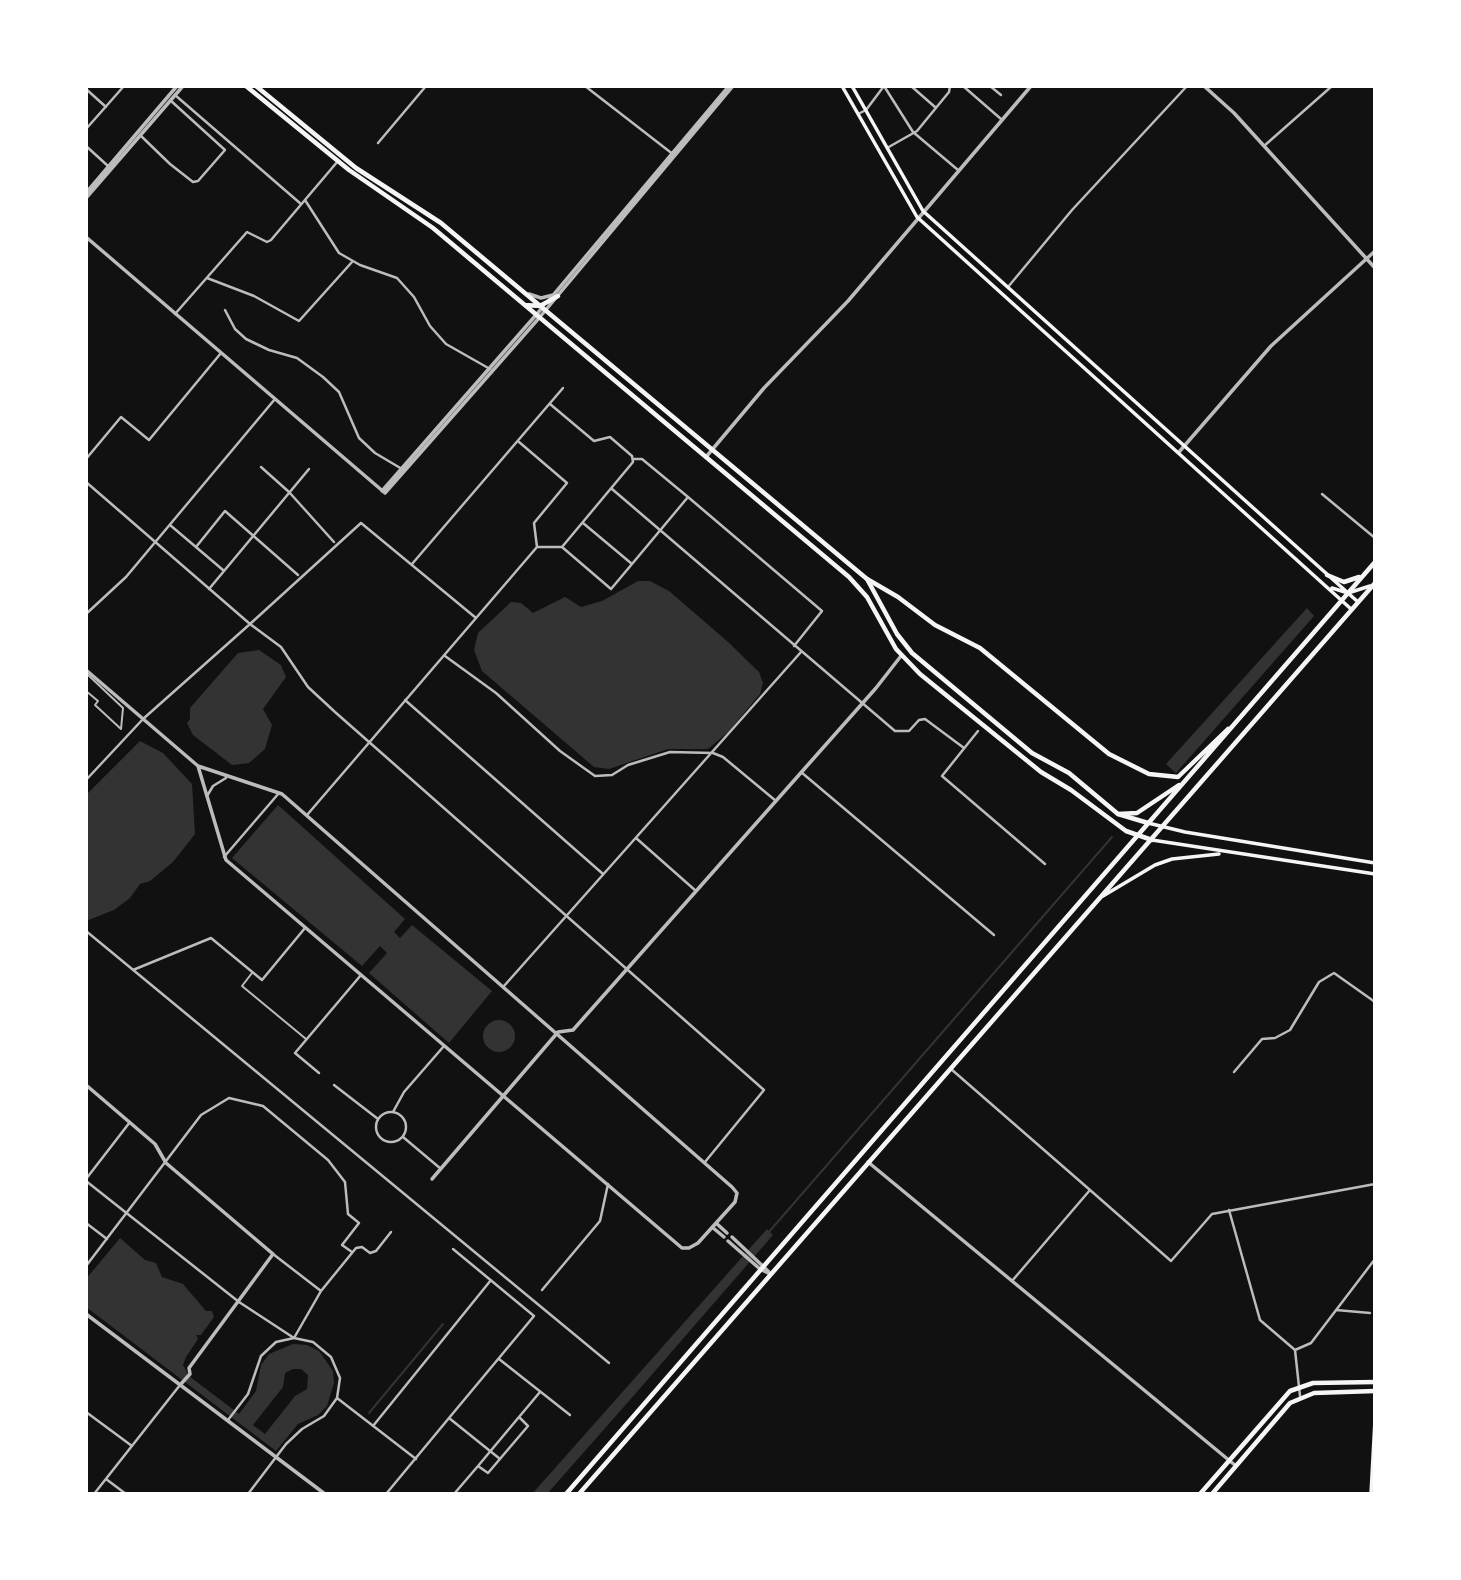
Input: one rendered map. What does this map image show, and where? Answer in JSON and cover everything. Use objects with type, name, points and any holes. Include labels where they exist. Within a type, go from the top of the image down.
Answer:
[{"type":"main road","points":[[246,86],[338,161],[426,223],[860,589],[901,656],[1041,772],[1137,836],[1228,854],[1375,874]]},
{"type":"main road","points":[[256,86],[356,168],[441,223],[545,306],[867,579],[898,597],[934,625],[980,648],[1109,754],[1149,774],[1178,778],[1216,738],[1235,724]]},
{"type":"main road","points":[[842,86],[917,217],[1353,610]]},
{"type":"main road","points":[[852,86],[923,211],[1359,603]]},
{"type":"main road","points":[[545,306],[556,295]]},
{"type":"main road","points":[[521,303],[545,306]]},
{"type":"main road","points":[[566,1494],[1375,562]]},
{"type":"main road","points":[[1327,575],[1348,582],[1366,573]]},
{"type":"main road","points":[[867,579],[897,634],[912,653],[1032,753],[1069,773],[1118,814],[1163,827],[1375,863]]},
{"type":"main road","points":[[1321,582],[1348,593],[1375,583]]},
{"type":"main road","points":[[579,1494],[1375,583]]},
{"type":"main road","points":[[1118,814],[1130,815],[1142,810],[1190,775]]},
{"type":"main road","points":[[1102,897],[1154,865],[1202,855],[1228,854]]},
{"type":"main road","points":[[1200,1494],[1284,1395],[1298,1386],[1375,1382]]},
{"type":"main road","points":[[1212,1494],[1290,1402],[1300,1396],[1314,1393],[1375,1391]]},
{"type":"main road","points":[[1371,1494],[1375,1420]]},
{"type":"street","points":[[86,129],[124,86]]},
{"type":"street","points":[[110,167],[175,95],[180,86]]},
{"type":"street","points":[[86,196],[180,86]]},
{"type":"street","points":[[378,143],[426,86]]},
{"type":"street","points":[[585,86],[674,155]]},
{"type":"street","points":[[529,295],[541,298],[556,295],[731,86]]},
{"type":"street","points":[[858,114],[866,110],[884,86],[914,132],[958,170]]},
{"type":"street","points":[[911,86],[936,108]]},
{"type":"street","points":[[887,148],[914,132],[949,92],[950,86]]},
{"type":"street","points":[[963,86],[1001,119]]},
{"type":"street","points":[[990,86],[1001,95]]},
{"type":"street","points":[[704,458],[764,388],[848,301],[1031,86]]},
{"type":"street","points":[[1007,288],[1060,229],[1072,210],[1187,86]]},
{"type":"street","points":[[1204,86],[1264,146],[1375,268]]},
{"type":"street","points":[[1264,146],[1332,86]]},
{"type":"street","points":[[86,91],[106,107]]},
{"type":"street","points":[[175,95],[301,204]]},
{"type":"street","points":[[140,135],[193,182],[198,181],[225,150],[170,100]]},
{"type":"street","points":[[86,146],[110,167]]},
{"type":"street","points":[[175,314],[247,232],[268,242],[338,161]]},
{"type":"street","points":[[304,200],[330,242],[352,262],[397,278],[414,297],[430,326],[446,344],[491,369]]},
{"type":"street","points":[[86,237],[384,492],[545,306]]},
{"type":"street","points":[[1179,452],[1271,346],[1375,251]]},
{"type":"street","points":[[207,277],[254,296],[299,321],[352,262]]},
{"type":"street","points":[[225,310],[235,329],[246,338],[269,350],[297,358],[323,377],[338,392],[359,438],[375,453],[404,469]]},
{"type":"street","points":[[86,459],[121,418],[149,440],[221,353]]},
{"type":"street","points":[[412,564],[563,388]]},
{"type":"street","points":[[86,614],[127,577],[275,399]]},
{"type":"street","points":[[550,404],[594,441],[610,437],[634,459],[642,459],[822,611],[794,646]]},
{"type":"street","points":[[307,815],[537,547],[534,523],[567,483],[519,441]]},
{"type":"street","points":[[562,547],[634,459]]},
{"type":"street","points":[[261,467],[289,492],[335,543]]},
{"type":"street","points":[[209,589],[309,469]]},
{"type":"street","points":[[86,482],[250,624],[281,647],[309,687],[764,1090],[705,1162]]},
{"type":"street","points":[[612,489],[895,731],[905,733],[919,720],[925,719],[964,748]]},
{"type":"street","points":[[1322,494],[1375,538]]},
{"type":"street","points":[[537,547],[562,547],[611,589],[688,497]]},
{"type":"street","points":[[196,547],[225,511],[299,576]]},
{"type":"street","points":[[86,780],[143,719],[250,624],[335,543],[361,523],[476,618]]},
{"type":"street","points":[[583,523],[632,564]]},
{"type":"street","points":[[170,525],[224,571]]},
{"type":"street","points":[[504,986],[801,652]]},
{"type":"street","points":[[445,656],[496,693],[560,751],[595,776],[612,775],[628,765],[670,752],[713,753],[723,757],[776,801]]},
{"type":"street","points":[[432,1179],[558,1032],[573,1030],[628,969],[862,704],[901,656]]},
{"type":"street","points":[[86,672],[198,766],[226,778],[280,792],[705,1162],[737,1193],[735,1202],[692,1247],[682,1248],[224,857],[198,766]]},
{"type":"street","points":[[86,672],[123,708],[121,729],[95,705],[98,701],[86,691]]},
{"type":"street","points":[[405,701],[604,874]]},
{"type":"street","points":[[978,731],[942,776],[1045,864]]},
{"type":"street","points":[[801,772],[994,935]]},
{"type":"street","points":[[206,797],[213,786],[226,778]]},
{"type":"street","points":[[224,857],[280,792]]},
{"type":"street","points":[[636,838],[696,891]]},
{"type":"street","points":[[132,971],[211,938],[262,979],[305,928]]},
{"type":"street","points":[[86,931],[610,1363]]},
{"type":"street","points":[[253,972],[242,986],[306,1040]]},
{"type":"street","points":[[1234,1072],[1262,1039],[1275,1038],[1290,1030],[1319,982],[1334,973],[1375,1002]]},
{"type":"street","points":[[319,1073],[295,1053],[361,975]]},
{"type":"street","points":[[378,1119],[393,1112],[404,1092],[443,1046]]},
{"type":"street","points":[[951,1069],[1171,1261],[1212,1214],[1375,1184]]},
{"type":"street","points":[[86,1085],[155,1143],[166,1163],[321,1291]]},
{"type":"street","points":[[334,1085],[378,1119]]},
{"type":"street","points":[[86,1266],[201,1115],[229,1098],[263,1106],[328,1160],[345,1182],[348,1214],[359,1223],[342,1245],[352,1252]]},
{"type":"street","points":[[393,1112],[401,1116],[406,1123],[403,1137]]},
{"type":"street","points":[[378,1119],[376,1132],[382,1140],[391,1143],[403,1137]]},
{"type":"street","points":[[130,1122],[86,1180],[239,1302],[294,1338],[313,1342],[331,1357],[340,1378],[337,1398],[328,1412],[294,1435],[248,1494]]},
{"type":"street","points":[[403,1137],[441,1169]]},
{"type":"street","points":[[868,1162],[1236,1466]]},
{"type":"street","points":[[542,1290],[600,1221],[608,1184]]},
{"type":"street","points":[[1012,1281],[1090,1191]]},
{"type":"street","points":[[1229,1210],[1260,1320],[1295,1350],[1300,1396]]},
{"type":"street","points":[[86,1223],[107,1239]]},
{"type":"street","points":[[714,1225],[725,1235]]},
{"type":"street","points":[[229,1419],[248,1394],[261,1356],[276,1342],[294,1338],[321,1291],[352,1252],[362,1247],[370,1253],[376,1251],[391,1231]]},
{"type":"street","points":[[730,1239],[770,1274]]},
{"type":"street","points":[[386,1494],[534,1316],[453,1249]]},
{"type":"street","points":[[94,1494],[190,1374],[189,1368],[273,1254]]},
{"type":"street","points":[[1295,1350],[1311,1343],[1375,1259]]},
{"type":"street","points":[[373,1426],[491,1280]]},
{"type":"street","points":[[1336,1310],[1370,1313]]},
{"type":"street","points":[[86,1314],[229,1419],[325,1494]]},
{"type":"street","points":[[499,1359],[570,1415]]},
{"type":"street","points":[[454,1494],[540,1392]]},
{"type":"street","points":[[337,1398],[416,1459]]},
{"type":"street","points":[[86,1412],[132,1446]]},
{"type":"street","points":[[478,1466],[488,1474],[528,1426],[519,1418]]},
{"type":"street","points":[[450,1419],[500,1459]]},
{"type":"street","points":[[106,1479],[126,1494]]},
{"type":"shaded area","points":[[638,581],[650,581],[669,591],[759,672],[763,683],[760,694],[728,732],[708,749],[668,749],[609,769],[594,767],[482,671],[474,650],[478,633],[511,602],[521,603],[533,613],[565,597],[581,607],[602,601]]},
{"type":"shaded area","points":[[1307,608],[1314,616],[1176,773],[1166,764]]},
{"type":"shaded area","points":[[259,650],[281,665],[286,677],[263,709],[272,725],[265,749],[249,763],[232,765],[193,735],[187,723],[190,719],[190,708],[238,653]]},
{"type":"shaded area","points":[[140,741],[163,753],[192,784],[195,834],[173,862],[150,881],[140,884],[130,898],[114,910],[86,921],[86,795]]},
{"type":"shaded area","points":[[278,805],[405,919],[394,932],[400,938],[412,925],[492,991],[449,1043],[369,973],[387,953],[380,946],[362,966],[232,858]]},
{"type":"shaded area","points":[[499,1020],[510,1025],[515,1036],[510,1047],[499,1052],[488,1047],[483,1036],[488,1025]]},
{"type":"shaded area","points":[[767,1229],[773,1235],[547,1494],[532,1494]]},
{"type":"shaded area","points":[[120,1238],[145,1260],[156,1263],[162,1277],[183,1284],[206,1311],[212,1311],[214,1317],[201,1335],[196,1335],[198,1339],[183,1365],[189,1376],[239,1414],[256,1391],[261,1365],[269,1354],[293,1344],[307,1345],[319,1351],[333,1371],[334,1383],[327,1406],[318,1415],[298,1424],[276,1451],[86,1307],[86,1279]],"holes":[[[301,1369],[308,1375],[307,1389],[295,1396],[265,1434],[253,1425],[283,1387],[285,1373]]]},
{"type":"waterway","points":[[768,1233],[1112,837]]},
{"type":"waterway","points":[[369,1413],[443,1324]]}]
